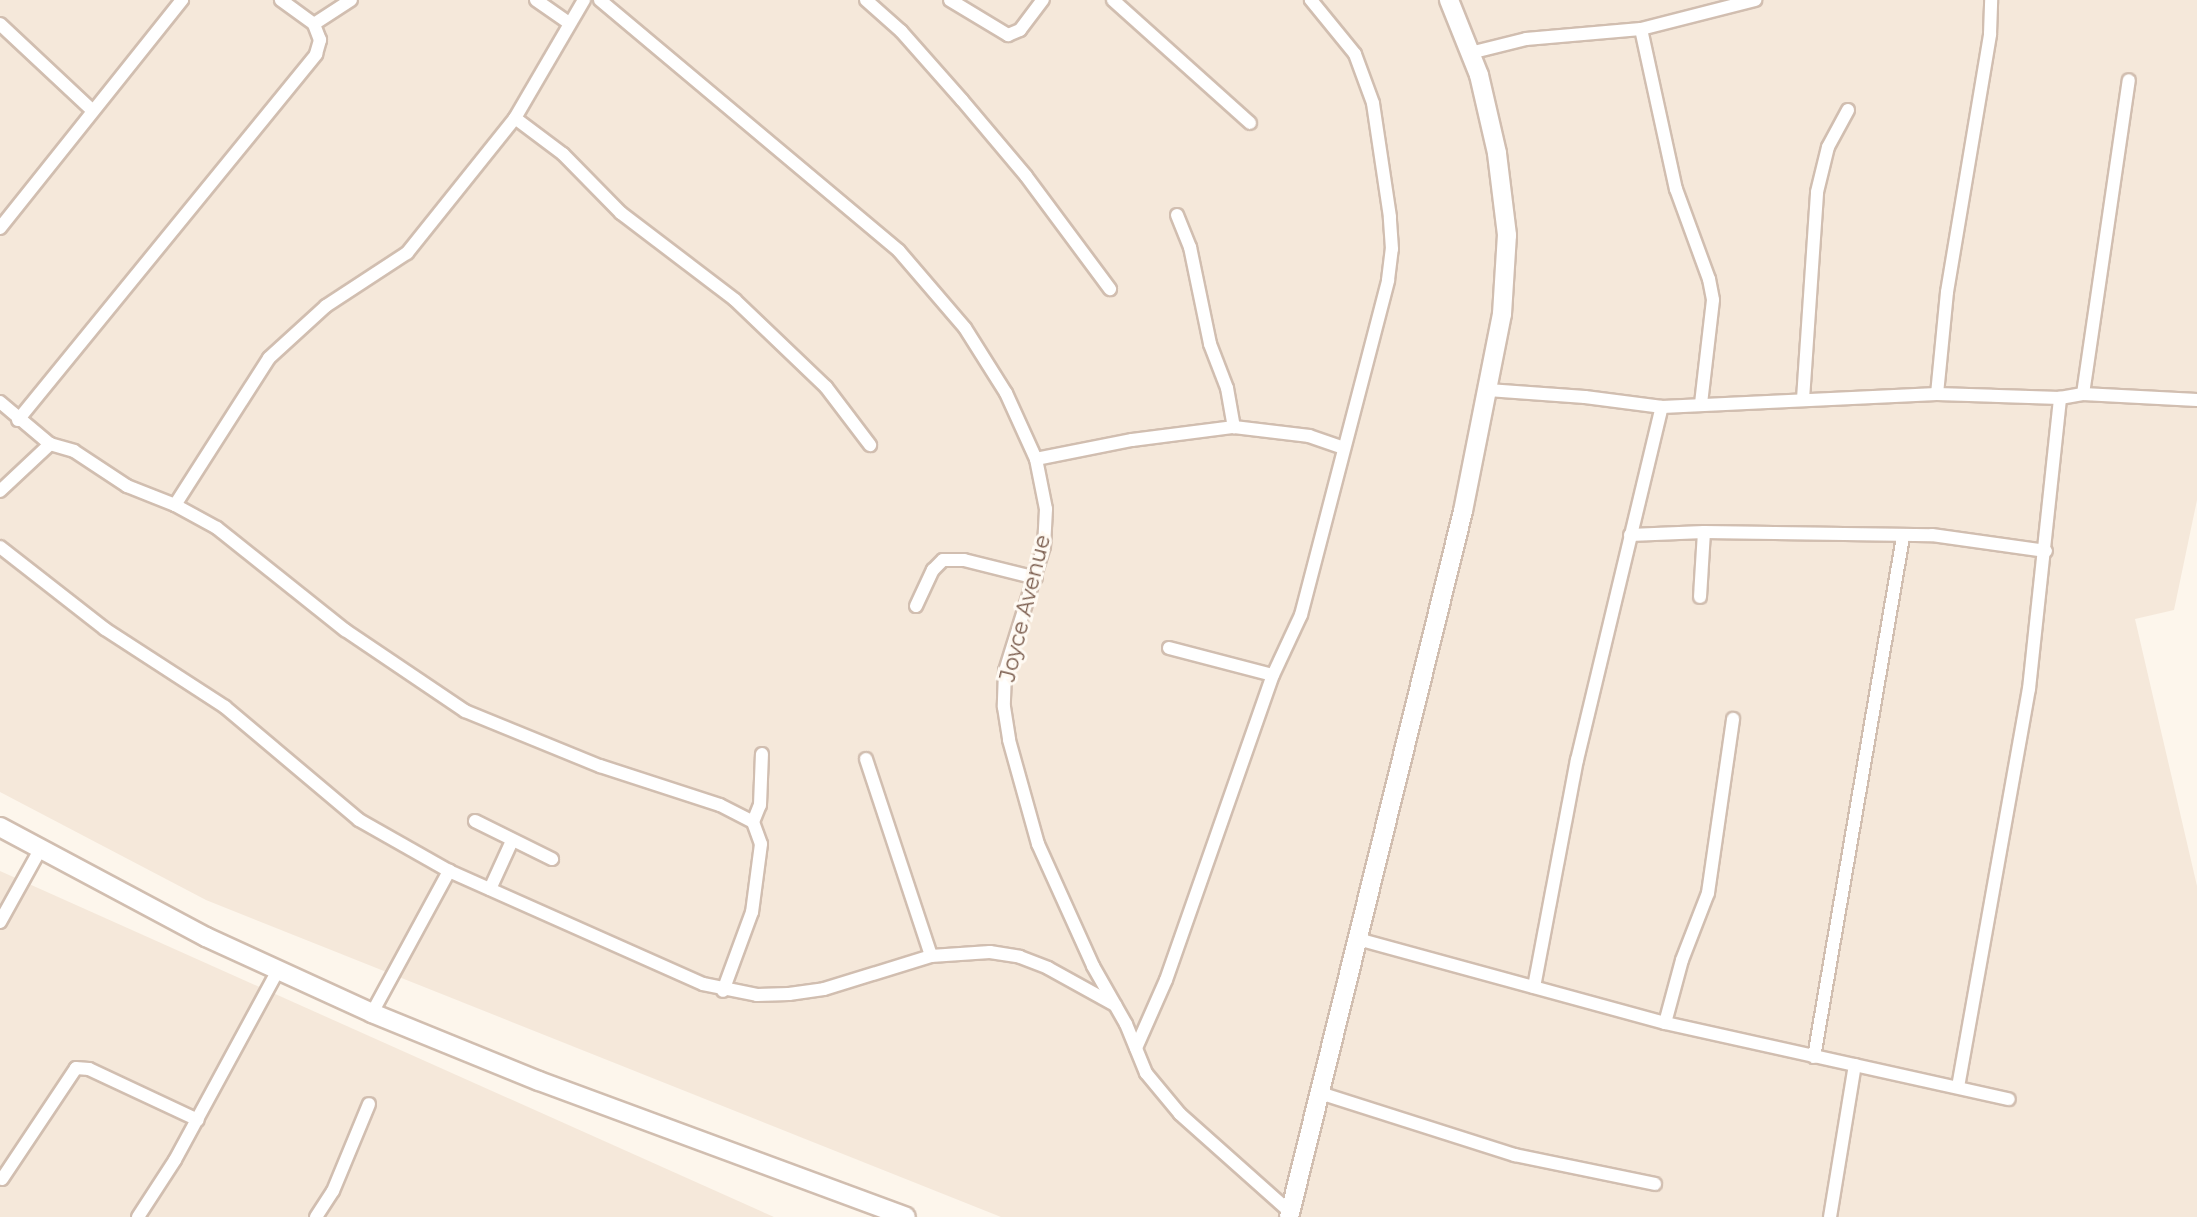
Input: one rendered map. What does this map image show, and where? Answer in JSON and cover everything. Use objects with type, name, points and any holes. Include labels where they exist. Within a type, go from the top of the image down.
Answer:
[{"type":"street","points":[[0,228],[182,0]]},
{"type":"street","points":[[18,420],[316,54],[320,40],[314,24],[281,0]]},
{"type":"street","points":[[314,24],[351,0]]},
{"type":"street","points":[[536,0],[569,23]]},
{"type":"street","points":[[175,505],[269,358],[326,306],[407,253],[515,118],[584,0]]},
{"type":"street","name":"Joyce Avenue","points":[[600,0],[899,251],[938,293],[989,364],[1036,459],[1046,509],[1044,546],[1036,578],[1005,671],[1004,707],[1009,740],[1038,844],[1053,882],[1093,966],[1117,1006],[1146,1073],[1180,1114],[1289,1214]]},
{"type":"street","points":[[866,0],[901,31],[972,111],[1026,176],[1110,289]]},
{"type":"street","points":[[950,0],[1008,35],[1014,35],[1043,0]]},
{"type":"street","points":[[1113,0],[1250,123]]},
{"type":"street","points":[[1136,1048],[1166,980],[1273,675],[1301,615],[1388,280],[1392,249],[1390,217],[1373,103],[1365,77],[1341,35],[1311,0]]},
{"type":"street","points":[[1289,1214],[1463,511],[1488,390],[1507,271],[1507,235],[1497,153],[1470,53],[1449,0]]},
{"type":"street","points":[[1470,53],[1526,39],[1641,29],[1755,0]]},
{"type":"street","points":[[1937,394],[1947,292],[1987,58],[1991,0]]},
{"type":"street","points":[[0,24],[92,110]]},
{"type":"street","points":[[1641,29],[1676,189],[1709,279],[1713,300],[1701,404]]},
{"type":"street","points":[[2083,394],[2129,80]]},
{"type":"street","points":[[1803,399],[1817,192],[1828,147],[1848,110]]},
{"type":"street","points":[[515,118],[563,154],[621,213],[692,263],[735,300],[826,387],[870,445]]},
{"type":"street","points":[[1177,215],[1190,247],[1210,344],[1227,388],[1234,427]]},
{"type":"street","points":[[1488,390],[1585,397],[1662,407],[1937,394],[2060,398],[2083,394],[2197,400]]},
{"type":"street","points":[[1958,1087],[2026,703],[2046,551],[2060,398]]},
{"type":"street","points":[[0,402],[50,444],[74,451],[139,492],[175,505],[217,528],[345,630],[465,711],[600,766],[720,805],[753,822]]},
{"type":"street","points":[[1534,987],[1577,760],[1662,407]]},
{"type":"street","points":[[1036,459],[1132,440],[1234,427],[1309,436],[1343,448]]},
{"type":"street","points":[[0,491],[50,444]]},
{"type":"street","points":[[1630,535],[1704,532],[1961,536],[2046,551]]},
{"type":"street","points":[[1700,597],[1704,532]]},
{"type":"street","points":[[1814,1057],[1903,537]]},
{"type":"street","points":[[0,547],[105,629],[225,707],[359,820],[449,871],[723,991],[757,995],[824,989],[931,956],[964,952],[1020,957],[1117,1006]]},
{"type":"street","points":[[916,606],[933,570],[943,560],[964,560],[1036,578]]},
{"type":"street","points":[[1169,648],[1273,675]]},
{"type":"street","points":[[1665,1023],[1682,960],[1708,893],[1733,719]]},
{"type":"street","points":[[723,991],[752,912],[761,844],[753,822],[760,805],[762,754]]},
{"type":"street","points":[[866,759],[931,956]]},
{"type":"street","points":[[475,821],[552,859]]},
{"type":"street","points":[[0,827],[277,972],[372,1013],[539,1081],[906,1217]]},
{"type":"street","points":[[490,889],[512,841]]},
{"type":"street","points":[[0,922],[41,848]]},
{"type":"street","points":[[372,1013],[449,871]]},
{"type":"street","points":[[1358,939],[1665,1023],[2009,1099]]},
{"type":"street","points":[[138,1217],[198,1120],[277,972]]},
{"type":"street","points":[[1830,1217],[1855,1065]]},
{"type":"street","points":[[2,1179],[76,1068],[89,1069],[198,1120]]},
{"type":"street","points":[[1317,1092],[1515,1155],[1655,1184]]},
{"type":"street","points":[[318,1217],[333,1191],[369,1104]]},
{"type":"shaded area","points":[[0,0],[2197,0],[2197,500],[2174,610],[2135,619],[2197,886],[2197,1217],[1001,1217],[206,900],[0,792]]},
{"type":"shaded area","points":[[0,871],[774,1217],[0,1217]]}]
